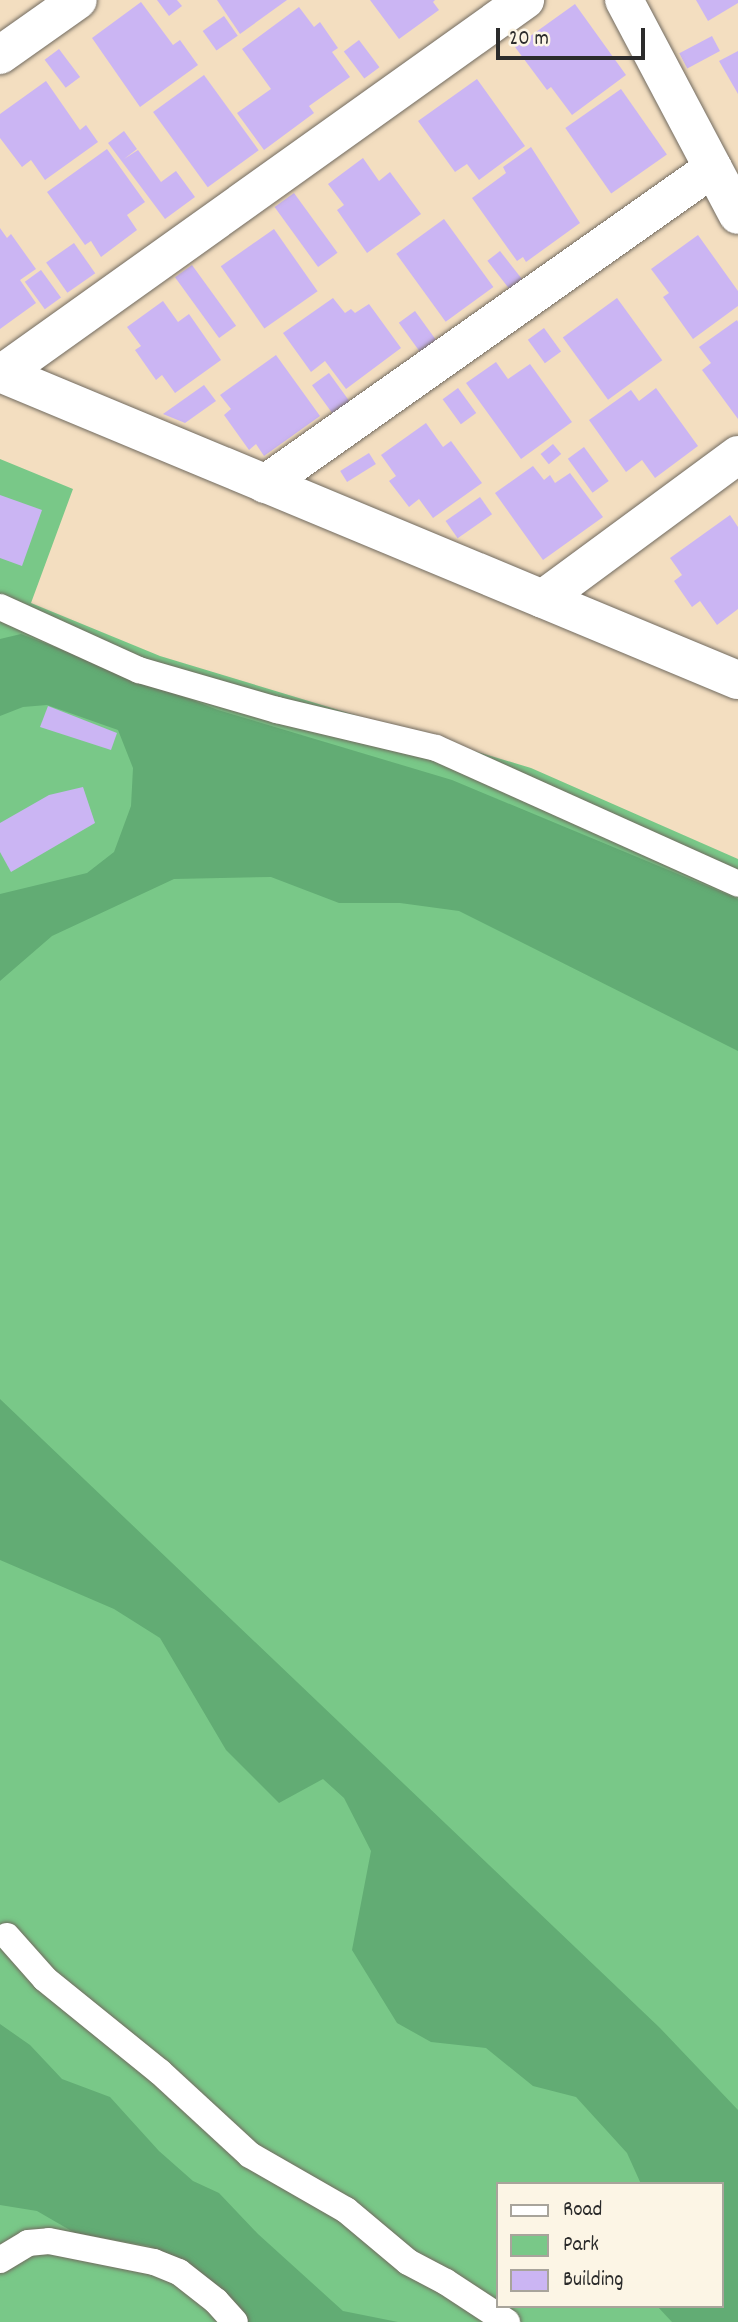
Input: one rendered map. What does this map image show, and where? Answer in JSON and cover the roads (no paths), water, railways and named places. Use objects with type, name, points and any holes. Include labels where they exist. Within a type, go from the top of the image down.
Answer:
[{"type":"street","points":[[0,55],[78,0]]},
{"type":"street","points":[[1,373],[525,0]]},
{"type":"street","points":[[624,0],[738,215]]},
{"type":"street","points":[[265,484],[713,168]]},
{"type":"street","points":[[1,373],[738,680]]},
{"type":"street","points":[[543,599],[738,455]]},
{"type":"lane","points":[[0,607],[139,670],[278,710],[436,748],[738,884]]},
{"type":"lane","points":[[7,1936],[46,1979],[160,2072],[250,2155],[346,2210],[408,2262],[446,2282],[507,2322]]},
{"type":"lane","points":[[0,2260],[28,2243],[50,2241],[154,2262],[180,2272],[216,2301],[235,2322]]}]
